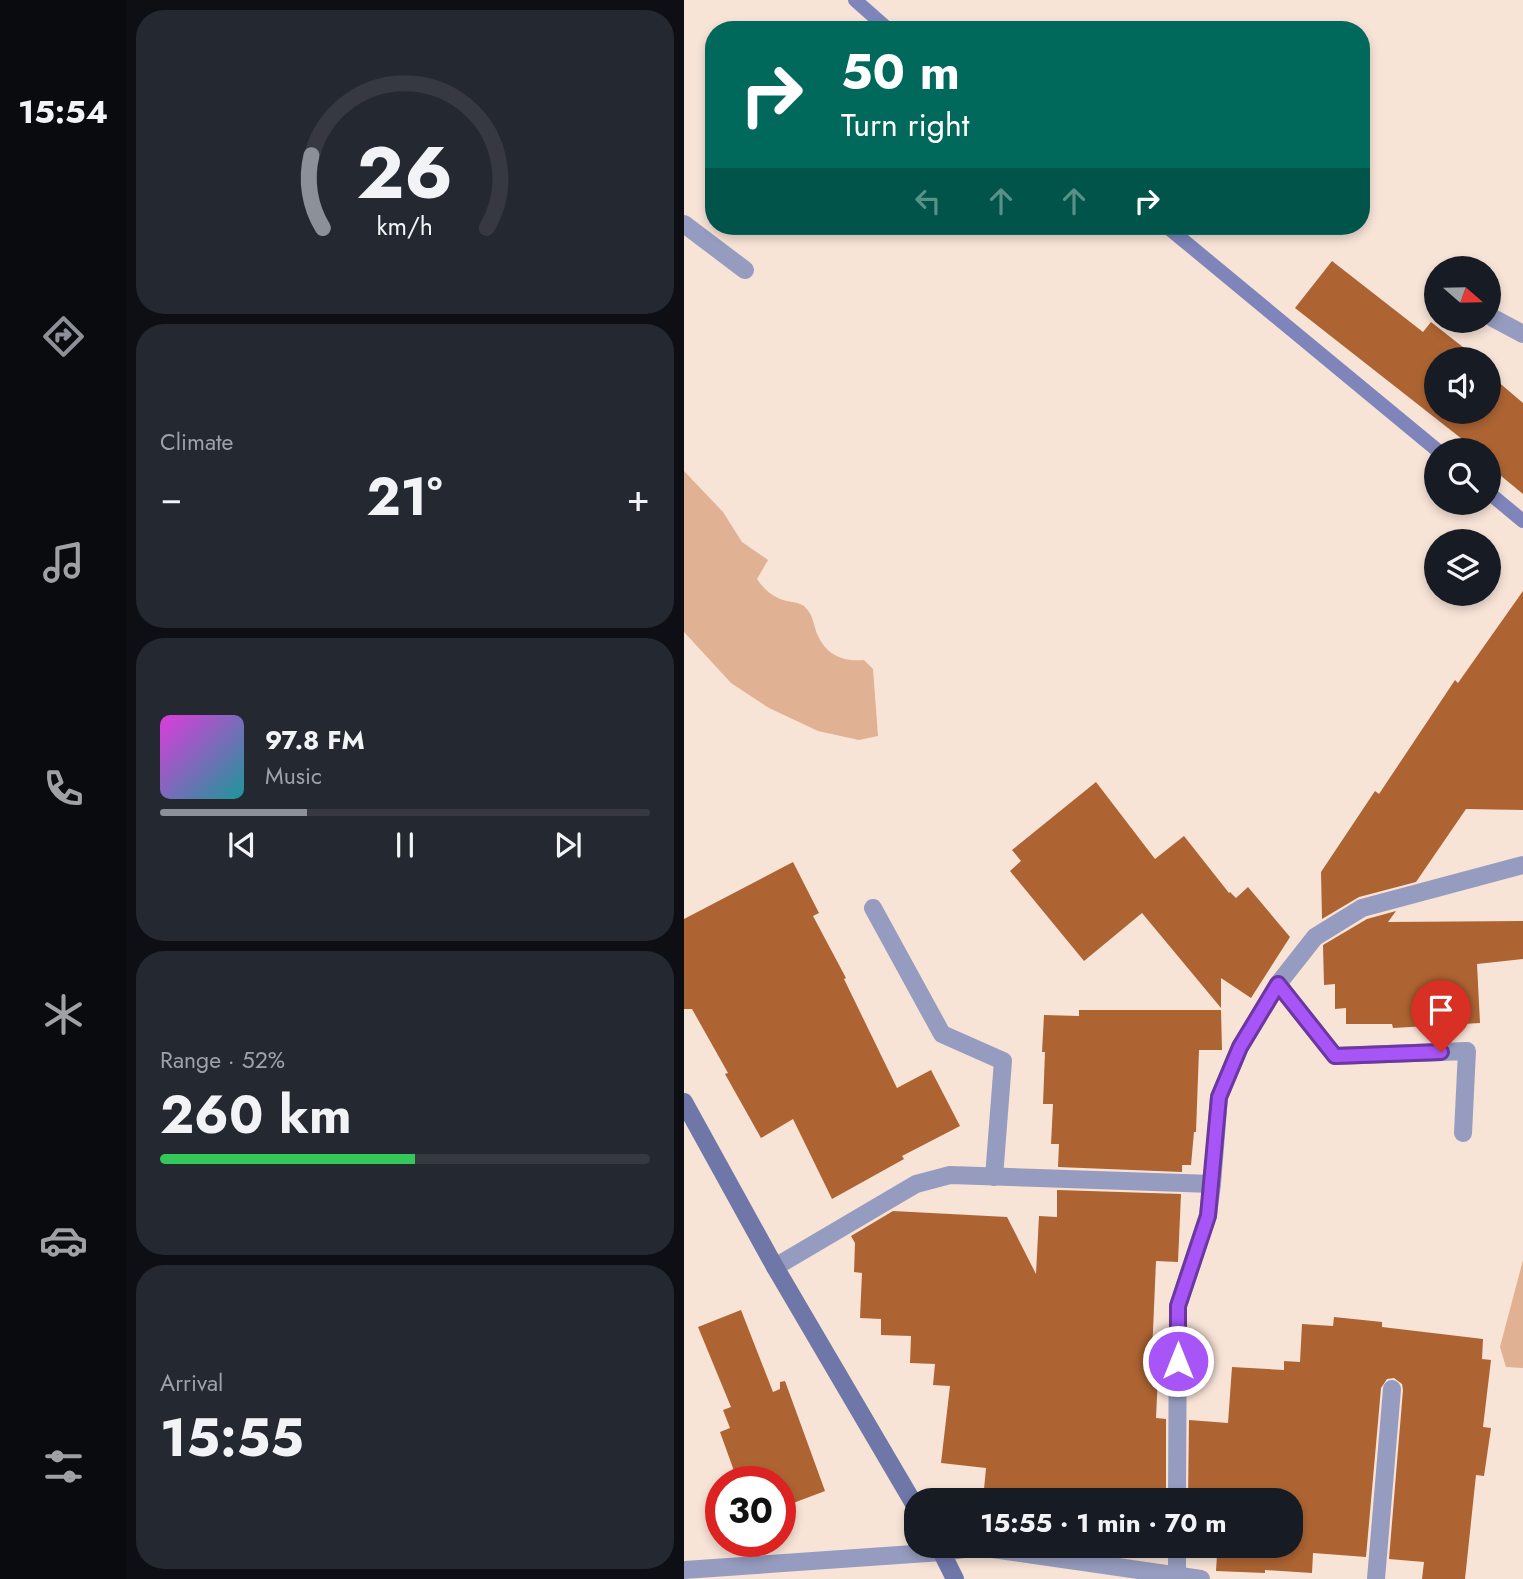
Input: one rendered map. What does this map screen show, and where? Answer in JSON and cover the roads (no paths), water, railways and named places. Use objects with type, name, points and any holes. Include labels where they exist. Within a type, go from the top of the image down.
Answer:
[{"type":"street","points":[[684,224],[745,270]]},
{"type":"street","points":[[1501,322],[1523,334]]},
{"type":"street","points":[[1177,1488],[1178,1306],[1208,1216],[1219,1097],[1240,1047],[1278,984],[1315,937],[1362,908],[1523,865]]},
{"type":"street","points":[[872,908],[942,1034],[1002,1061],[994,1177]]},
{"type":"street","points":[[1278,984],[1335,1056],[1467,1051],[1463,1133]]},
{"type":"street","points":[[684,1102],[775,1266],[905,1488]]},
{"type":"street","points":[[775,1266],[916,1184],[950,1175],[1212,1184]]},
{"type":"street","points":[[1376,1579],[1392,1389]]},
{"type":"street","points":[[684,1570],[904,1552]]},
{"type":"street","points":[[944,1558],[955,1579]]},
{"type":"street","points":[[1053,1558],[1201,1579]]},
{"type":"street","points":[[1177,1558],[1177,1576]]},
{"type":"waterway","points":[[855,0],[879,21]]},
{"type":"waterway","points":[[1177,235],[1424,439]]},
{"type":"waterway","points":[[1501,503],[1523,521]]}]
